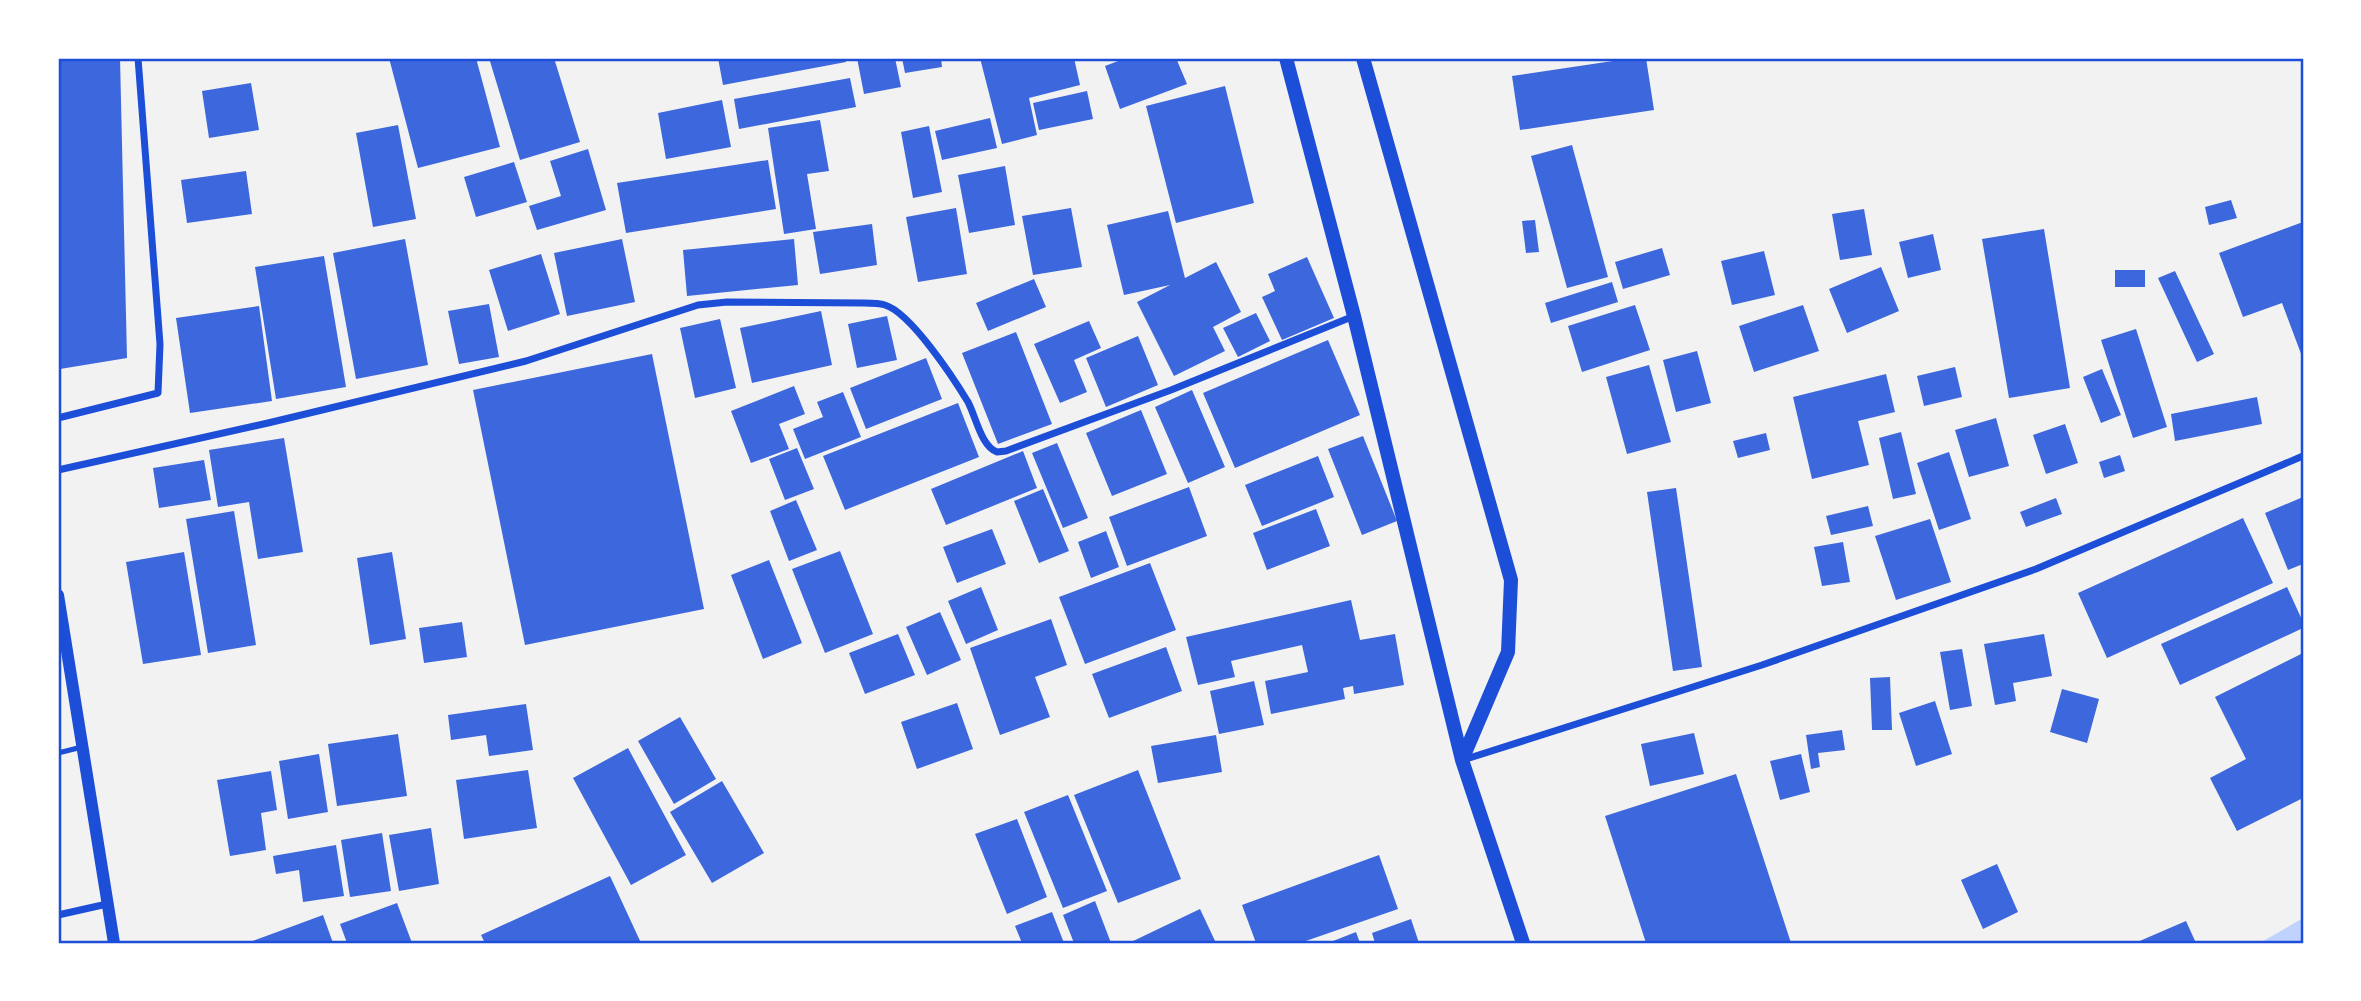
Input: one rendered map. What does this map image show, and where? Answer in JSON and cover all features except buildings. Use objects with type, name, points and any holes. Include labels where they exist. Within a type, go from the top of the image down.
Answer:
[{"type":"main road","points":[[1286,58],[1354,316],[1462,760],[1524,943]]},
{"type":"main road","points":[[1363,58],[1511,580],[1508,652],[1462,760]]},
{"type":"street","points":[[58,418],[158,393],[160,344],[138,58]]},
{"type":"street","points":[[58,470],[513,364],[698,305],[727,302],[886,305],[920,332],[968,403],[989,447],[997,452],[1006,451],[1171,390],[1354,316]]},
{"type":"street","points":[[1462,760],[1762,665],[2036,569],[2303,456]]},
{"type":"street","points":[[58,595],[114,943]]},
{"type":"street","points":[[58,915],[107,904]]},
{"type":"lane","points":[[58,753],[82,747]]},
{"type":"water","points":[[2303,918],[2303,943],[2260,943]]}]
